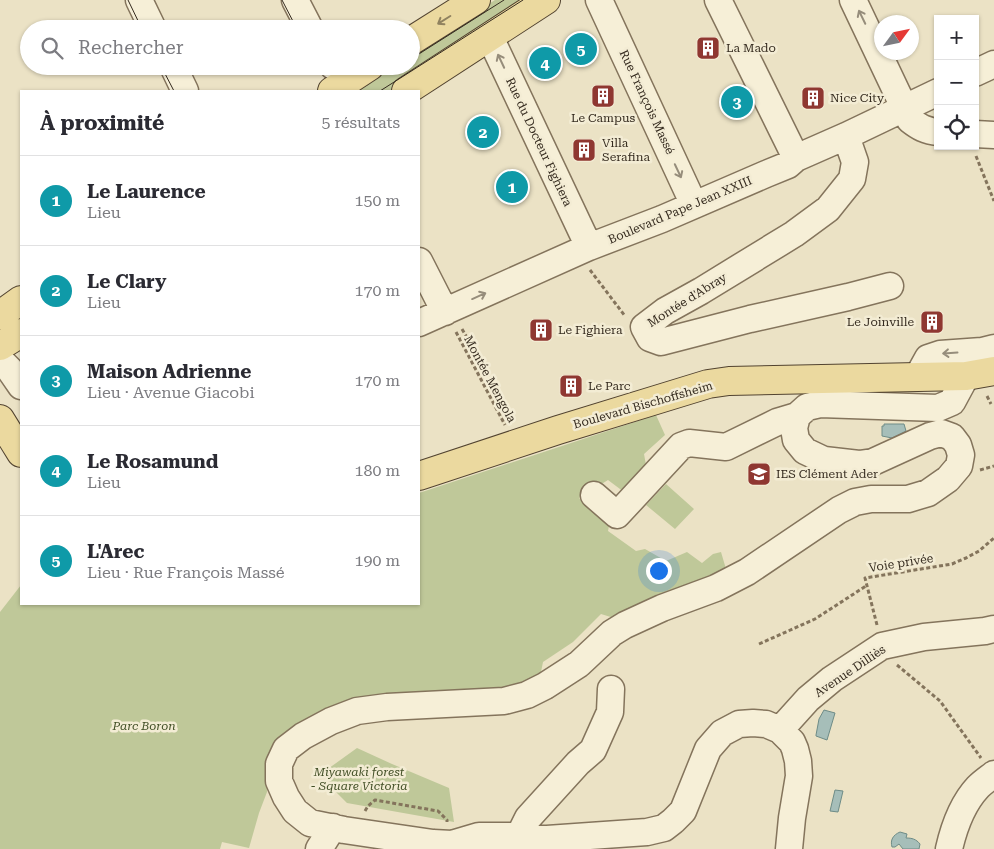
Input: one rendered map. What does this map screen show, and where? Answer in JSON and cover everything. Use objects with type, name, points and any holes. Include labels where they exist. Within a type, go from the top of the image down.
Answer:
[{"type":"main road","points":[[420,35],[476,0]]},
{"type":"main road","points":[[408,90],[546,0]]},
{"type":"main road","points":[[334,90],[357,75]]},
{"type":"main road","points":[[0,315],[20,301]]},
{"type":"main road","points":[[0,346],[20,334]]},
{"type":"main road","name":"Boulevard Bischoffsheim","points":[[420,476],[566,427],[708,384],[729,381],[966,376],[994,371]]},
{"type":"main road","points":[[0,419],[20,451]]},
{"type":"street","points":[[139,0],[149,20]]},
{"type":"street","points":[[295,0],[305,20]]},
{"type":"street","name":"Rue François Massé","points":[[600,0],[694,205]]},
{"type":"street","points":[[718,0],[796,158]]},
{"type":"street","points":[[853,0],[910,120],[919,128],[934,131]]},
{"type":"street","name":"Rue du Docteur Fighiera","points":[[490,37],[583,250]]},
{"type":"street","points":[[979,72],[994,64]]},
{"type":"street","points":[[177,75],[185,90]]},
{"type":"street","name":"Boulevard Pape Jean XXIII","points":[[420,323],[455,324],[583,250],[662,219],[788,165],[796,158],[934,94]]},
{"type":"street","points":[[979,143],[994,135]]},
{"type":"street","name":"Montée d'Abray","points":[[846,136],[855,162],[852,179],[828,209],[794,234],[717,282],[665,311],[644,327],[650,338],[661,342],[890,286]]},
{"type":"street","points":[[420,262],[455,324]]},
{"type":"street","points":[[918,376],[928,358],[940,354],[982,351],[994,348]]},
{"type":"street","points":[[0,360],[20,385]]},
{"type":"street","points":[[594,495],[617,515],[681,446],[689,443],[726,447],[776,422],[797,416],[808,406],[820,404],[938,408],[952,402],[966,376]]},
{"type":"street","points":[[789,849],[799,776],[796,749],[780,730],[766,724],[753,722],[739,724],[722,733],[708,749],[683,812],[664,828],[647,832],[547,839],[479,836],[452,844],[344,830],[310,823],[294,811],[279,781],[279,764],[286,749],[310,732],[357,711],[387,707],[504,701],[527,695],[579,664],[612,634],[626,625],[662,608],[716,588],[747,572],[839,510],[855,502],[871,499],[908,499],[928,494],[948,479],[959,466],[961,455],[958,445],[952,437],[941,434],[930,436],[873,462],[859,464],[824,460],[805,451],[796,440],[794,428],[797,416]]},
{"type":"street","name":"Avenue Dilliès","points":[[780,730],[808,699],[882,646],[924,637],[985,632],[994,629]]},
{"type":"street","points":[[521,838],[528,818],[578,762],[593,750],[610,712],[611,689]]},
{"type":"street","points":[[950,849],[959,818],[968,800],[979,786],[994,774]]},
{"type":"street","points":[[319,849],[333,827]]},
{"type":"path","points":[[978,150],[994,201]]},
{"type":"path","points":[[583,250],[632,326],[644,327]]},
{"type":"path","points":[[455,324],[473,348]]},
{"type":"path","name":"Montée Mengola","points":[[455,324],[505,426]]},
{"type":"path","name":"Voie privée","points":[[878,629],[865,578],[952,564],[979,551],[994,538]]},
{"type":"path","points":[[759,644],[814,619],[866,586]]},
{"type":"path","points":[[892,661],[940,701],[994,774]]},
{"type":"path","points":[[364,814],[368,806],[375,800],[438,811],[447,820],[448,826]]},
{"type":"green space","points":[[495,0],[533,0],[420,73],[420,48]]},
{"type":"green space","points":[[379,75],[417,75],[394,90],[356,90]]},
{"type":"green space","name":"Parc Boron","points":[[656,415],[665,435],[644,454],[648,476],[628,495],[608,480],[579,498],[609,526],[608,531],[636,551],[645,549],[666,561],[687,552],[702,563],[713,554],[721,552],[726,569],[691,586],[614,618],[601,614],[573,642],[543,662],[540,677],[524,685],[490,694],[348,704],[278,738],[266,763],[267,792],[249,848],[222,842],[220,849],[0,849],[0,612],[20,586],[20,605],[420,605],[420,493]]},
{"type":"green space","points":[[666,484],[694,509],[675,529],[646,505]]},
{"type":"green space","name":"Miyawaki forest - Square Victoria","points":[[357,748],[449,788],[454,822],[347,803],[332,788],[325,771]]},
{"type":"water","points":[[884,424],[904,424],[906,431],[892,438],[882,436],[882,426]]},
{"type":"water","points":[[824,710],[835,713],[827,740],[816,736],[819,719]]},
{"type":"water","points":[[835,790],[843,791],[838,812],[830,811]]},
{"type":"water","points":[[900,832],[907,834],[906,838],[914,839],[918,842],[920,844],[919,849],[903,849],[899,844],[892,847],[891,842],[893,838]]},
{"type":"tram line","points":[[128,0],[138,20]]},
{"type":"tram line","points":[[282,0],[292,20]]},
{"type":"tram line","points":[[420,53],[504,0]]},
{"type":"tram line","points":[[420,66],[523,0]]},
{"type":"tram line","points":[[166,75],[173,90]]},
{"type":"tram line","points":[[382,90],[405,75]]},
{"type":"place","name":"La Mado","points":[[708,48]]},
{"type":"place","name":"L'Arec","points":[[581,49]]},
{"type":"place","name":"Le Rosamund","points":[[545,63]]},
{"type":"place","name":"Le Campus","points":[[603,96]]},
{"type":"place","name":"Nice City","points":[[813,98]]},
{"type":"place","name":"Maison Adrienne","points":[[737,102]]},
{"type":"place","name":"Le Clary","points":[[483,132]]},
{"type":"place","name":"Villa Serafina","points":[[584,150]]},
{"type":"place","name":"Le Laurence","points":[[512,187]]},
{"type":"place","name":"Le Joinville","points":[[932,322]]},
{"type":"place","name":"Le Fighiera","points":[[541,330]]},
{"type":"place","name":"Le Parc","points":[[571,386]]},
{"type":"place","name":"IES Clément Ader","points":[[759,474]]}]
